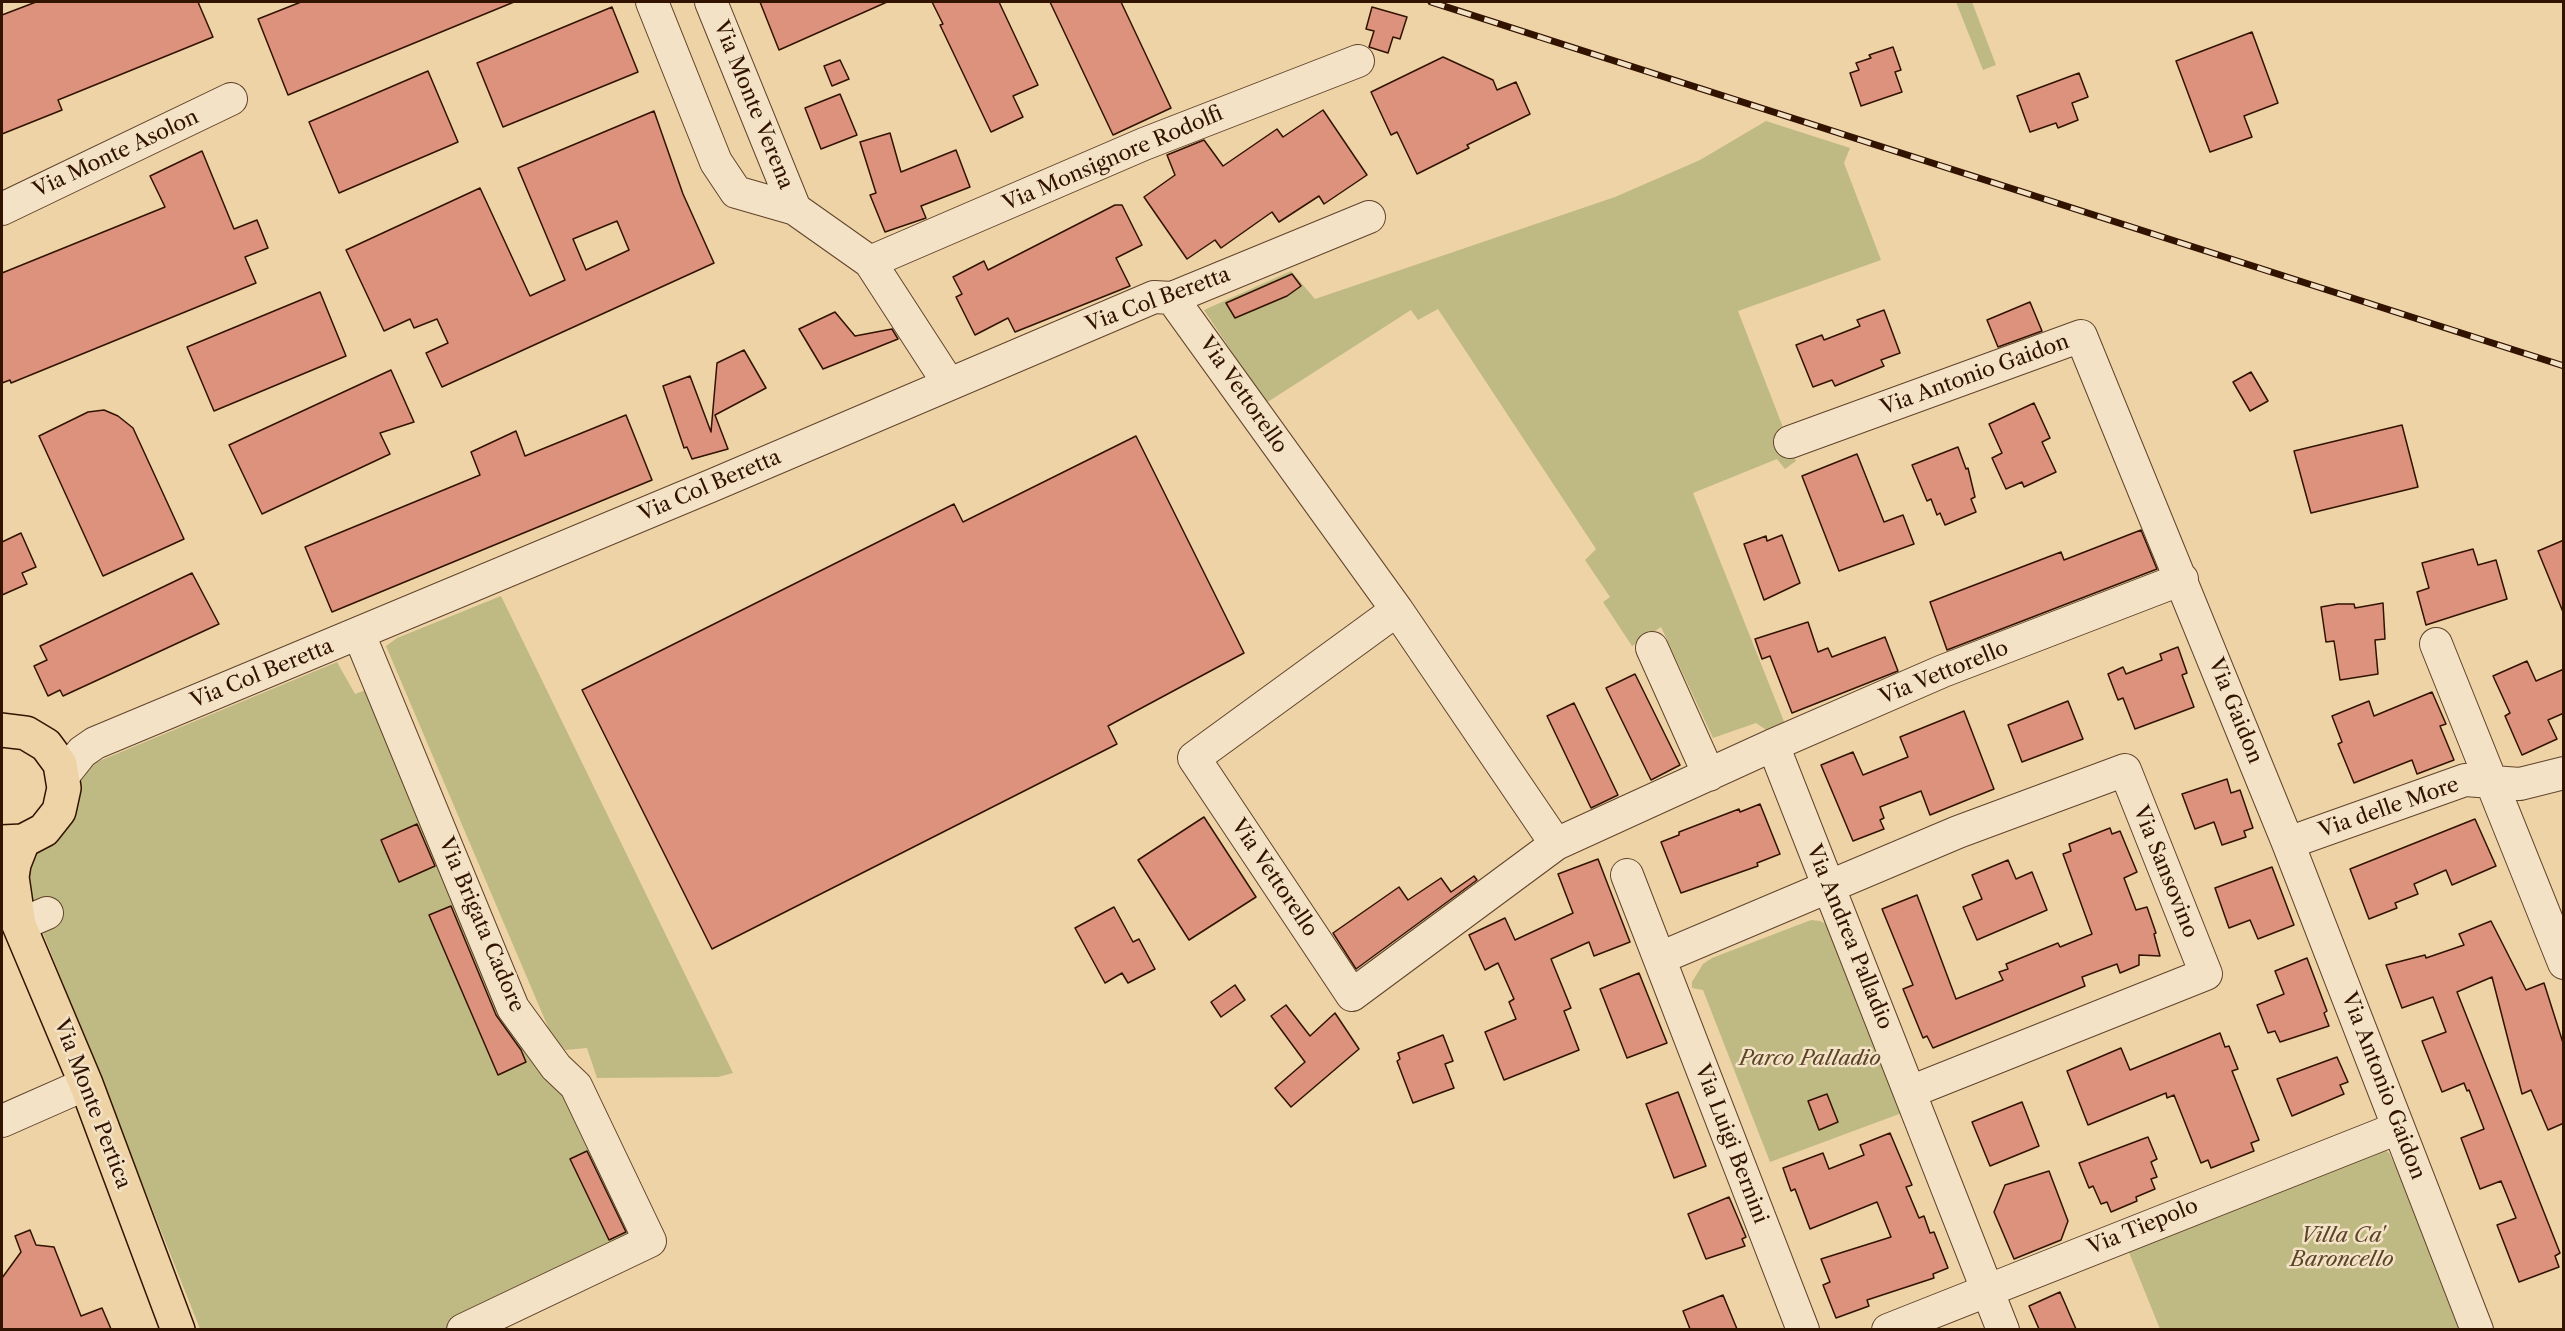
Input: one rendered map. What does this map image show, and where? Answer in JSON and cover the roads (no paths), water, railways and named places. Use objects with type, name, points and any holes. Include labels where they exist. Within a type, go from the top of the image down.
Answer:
[{"type":"main road","points":[[2,730],[26,733],[46,745],[60,764],[63,776],[63,799],[56,816],[44,830],[10,854]]},
{"type":"main road","name":"Via Monte Pertica","points":[[10,854],[86,1084],[178,1329]]},
{"type":"street","name":"Via Monte Verena","points":[[652,2],[716,162],[736,192],[795,209],[870,262]]},
{"type":"street","name":"Via Monte Verena","points":[[711,2],[795,209]]},
{"type":"street","name":"Via Monsignore Rodolfi","points":[[870,262],[1144,144],[1358,62]]},
{"type":"street","name":"Via Monte Asolon","points":[[2,209],[231,99]]},
{"type":"street","name":"Via Col Beretta","points":[[63,776],[82,752],[95,743],[359,634],[1154,297],[1172,298],[1369,217]]},
{"type":"street","points":[[870,262],[949,384]]},
{"type":"street","name":"Via Vettorello","points":[[1172,298],[1397,610],[1556,844]]},
{"type":"street","name":"Via Antonio Gaidon","points":[[1790,442],[2081,336],[2182,579]]},
{"type":"street","name":"Via Vettorello","points":[[1397,610],[1194,758],[1352,996],[1556,844],[1773,745],[1943,671],[2182,579]]},
{"type":"street","name":"Via Gaidon","points":[[2182,579],[2288,843]]},
{"type":"street","name":"Via Brigata Cadore","points":[[359,634],[513,1008],[556,1067],[576,1086],[650,1240],[463,1329]]},
{"type":"street","name":"Via delle More","points":[[2436,644],[2492,783]]},
{"type":"street","points":[[1652,648],[1709,775]]},
{"type":"street","points":[[46,745],[69,747],[95,743]]},
{"type":"street","name":"Via Andrea Palladio","points":[[1773,745],[2003,1329]]},
{"type":"street","name":"Via Sansovino","points":[[1828,888],[1958,832],[2125,770],[2206,974],[1910,1092]]},
{"type":"street","name":"Via delle More","points":[[2288,843],[2465,780],[2520,784],[2564,773]]},
{"type":"street","points":[[2492,783],[2564,963]]},
{"type":"street","name":"Via Antonio Gaidon","points":[[2288,843],[2477,1329]]},
{"type":"street","name":"Via Luigi Bernini","points":[[1627,875],[1803,1329]]},
{"type":"street","points":[[1660,958],[1828,888]]},
{"type":"street","points":[[2,1121],[86,1084]]},
{"type":"street","name":"Via Tiepolo","points":[[1888,1329],[2398,1128]]},
{"type":"railway","points":[[1431,2],[2564,366]]},
{"type":"park label","name":"Parco Palladio","points":[[1810,1059]]},
{"type":"park label","name":"Villa Ca' Baroncello","points":[[2342,1248]]}]
